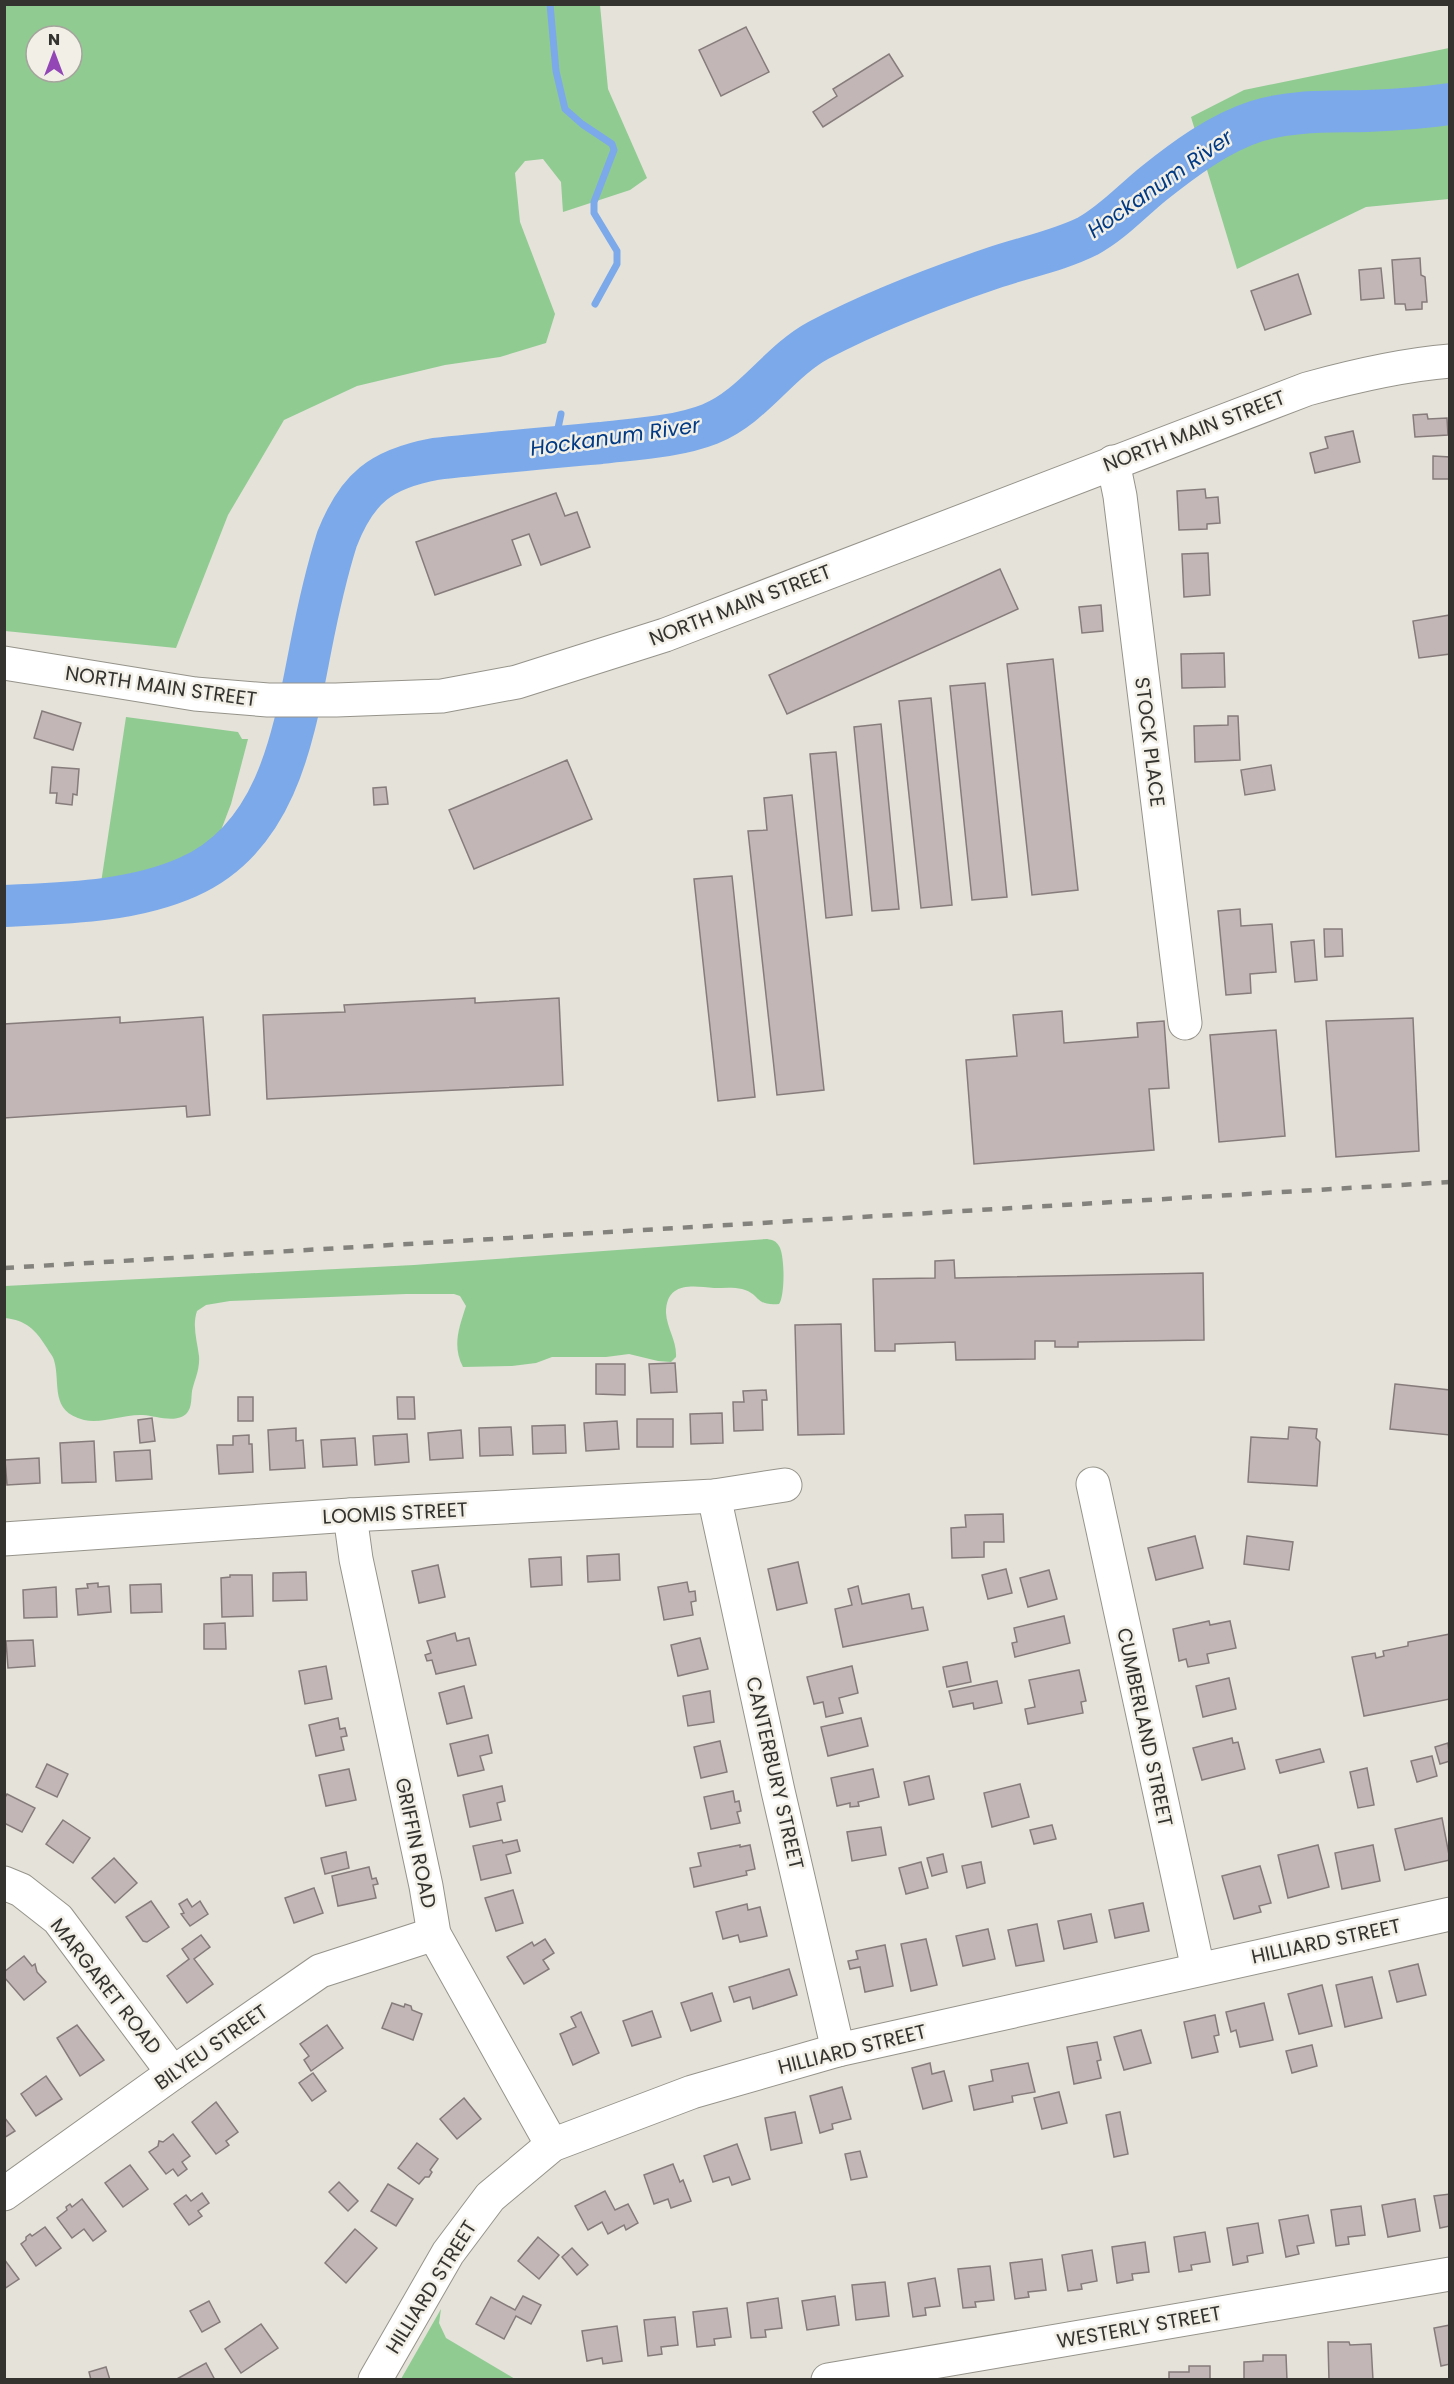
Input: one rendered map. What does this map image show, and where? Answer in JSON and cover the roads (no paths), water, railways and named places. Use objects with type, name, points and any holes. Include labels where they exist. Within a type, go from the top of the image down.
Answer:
[{"type":"street","name":"NORTH MAIN STREET","points":[[4,663],[195,694],[268,700],[442,696],[517,682],[665,635],[1307,389],[1358,375],[1424,363],[1449,361]]},
{"type":"street","name":"STOCK PLACE","points":[[1113,462],[1120,496],[1185,1023]]},
{"type":"street","name":"CUMBERLAND STREET","points":[[1093,1484],[1198,1969]]},
{"type":"street","name":"LOOMIS STREET","points":[[4,1539],[350,1515],[714,1496],[785,1485]]},
{"type":"street","name":"CANTERBURY STREET","points":[[714,1496],[775,1779],[838,2050]]},
{"type":"street","name":"GRIFFIN ROAD","points":[[350,1515],[356,1558],[424,1875],[434,1934],[552,2145]]},
{"type":"street","name":"MARGARET ROAD","points":[[4,1883],[21,1890],[58,1919],[173,2073]]},
{"type":"street","name":"HILLIARD STREET","points":[[375,2379],[448,2253],[490,2197],[552,2145],[692,2092],[838,2050],[1449,1914]]},
{"type":"street","name":"BILYEU STREET","points":[[4,2194],[320,1971],[434,1934]]},
{"type":"street","name":"WESTERLY STREET","points":[[828,2379],[1449,2274]]},
{"type":"waterway","points":[[550,4],[556,71],[565,109],[582,124],[612,144],[614,150],[594,202],[594,213],[617,251],[617,264],[595,304]]},
{"type":"waterway","name":"Hockanum River","points":[[4,906],[98,900],[144,892],[188,877],[219,859],[243,836],[262,809],[277,779],[289,746],[329,565],[337,539],[353,506],[373,484],[386,475],[416,463],[435,459],[656,437],[710,424],[753,396],[804,349],[840,329],[927,292],[993,268],[1065,246],[1097,231],[1189,157],[1243,126],[1271,117],[1298,113],[1387,110],[1450,104]]},
{"type":"waterway","points":[[554,447],[561,414]]},
{"type":"railway","points":[[4,1268],[1450,1182]]}]
